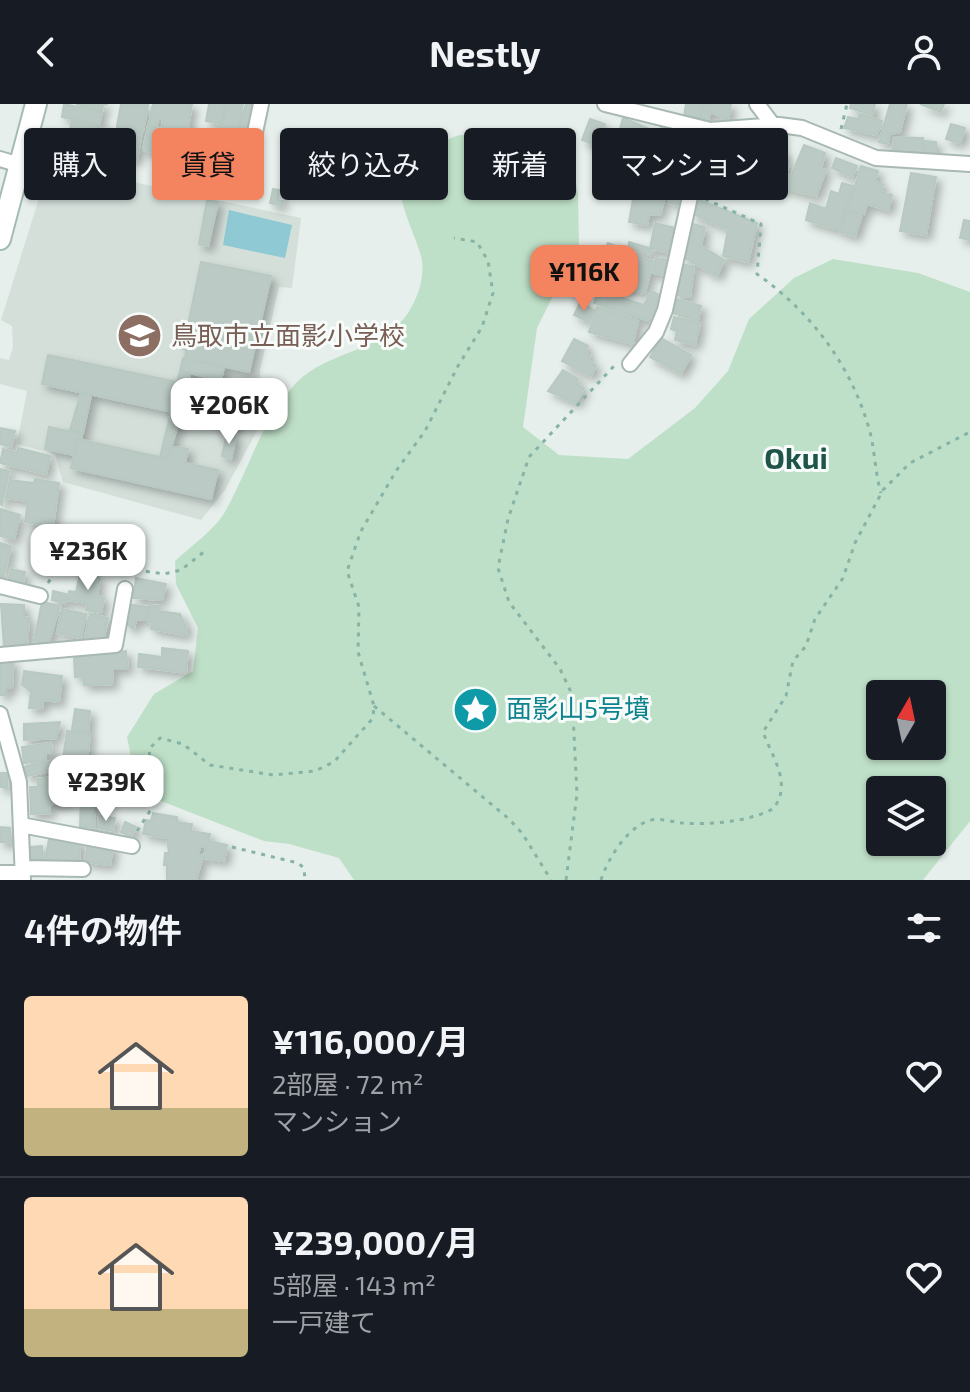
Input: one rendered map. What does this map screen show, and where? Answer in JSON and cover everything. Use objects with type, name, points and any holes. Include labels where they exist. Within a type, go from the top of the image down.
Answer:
[{"type":"main road","points":[[0,239],[10,162],[36,104]]},
{"type":"street","points":[[256,128],[261,104]]},
{"type":"street","points":[[605,104],[701,128]]},
{"type":"street","points":[[757,104],[773,125]]},
{"type":"street","points":[[722,128],[773,125],[802,128],[876,158],[970,164]]},
{"type":"street","points":[[630,364],[656,332],[665,310],[689,200]]},
{"type":"street","points":[[0,586],[40,596]]},
{"type":"street","points":[[0,655],[115,645],[125,589]]},
{"type":"street","points":[[0,714],[19,782],[23,874]]},
{"type":"street","points":[[21,825],[132,846]]},
{"type":"street","points":[[0,873],[83,869]]},
{"type":"path","points":[[837,144],[847,104]]},
{"type":"path","points":[[706,200],[761,224],[757,274],[800,309],[832,348],[866,420],[881,493]]},
{"type":"path","points":[[132,846],[152,808],[149,749],[160,738],[183,744],[210,765],[226,770],[273,775],[315,771],[344,754],[373,718],[374,706],[361,668],[359,607],[347,571],[361,531],[396,471],[425,431],[482,327],[493,293],[488,261],[477,242],[454,238]]},
{"type":"path","points":[[566,880],[577,794],[572,694],[560,669],[509,602],[498,568],[508,519],[535,449],[566,421],[614,366],[630,364]]},
{"type":"path","points":[[601,880],[616,851],[641,824],[654,819],[683,823],[746,819],[773,809],[779,802],[780,773],[763,732],[786,696],[793,661],[806,646],[815,619],[843,578],[855,543],[881,493],[910,463],[970,432]]},
{"type":"path","points":[[40,596],[63,561],[172,574],[205,551]]},
{"type":"path","points":[[374,706],[509,819],[522,833],[551,880]]},
{"type":"path","points":[[232,847],[298,863],[304,868],[305,880]]},
{"type":"shaded area","name":"鳥取市立面影小学校","points":[[136,183],[152,186],[152,200],[217,200],[301,218],[292,288],[279,287],[260,371],[259,427],[225,490],[201,520],[63,482],[55,454],[17,444],[27,391],[0,384],[0,358],[9,360],[13,347],[12,326],[1,320],[38,200],[136,200]]},
{"type":"green space","points":[[464,135],[464,200],[576,200],[576,184],[579,244],[537,328],[523,427],[559,455],[628,459],[695,408],[728,371],[749,319],[794,278],[833,259],[918,273],[970,292],[970,821],[946,851],[946,776],[866,776],[866,856],[942,856],[923,880],[354,880],[339,858],[289,844],[264,841],[138,792],[127,737],[154,694],[193,671],[198,628],[176,584],[175,561],[222,517],[265,428],[296,383],[323,364],[384,336],[397,326],[412,307],[420,286],[422,263],[402,200],[448,200],[448,140]]},
{"type":"water","points":[[229,210],[292,225],[285,258],[223,245]]},
{"type":"building","points":[[64,104],[102,112],[99,125],[62,117]]},
{"type":"building","points":[[76,104],[108,104],[103,105],[102,111]]},
{"type":"building","points":[[121,104],[148,105],[143,131],[117,126]]},
{"type":"building","points":[[153,104],[192,104],[188,128],[162,128],[163,119],[158,118],[156,127],[149,125]]},
{"type":"building","points":[[209,104],[225,104],[221,124],[206,121]]},
{"type":"building","points":[[227,104],[243,104],[238,128],[221,128]]},
{"type":"building","points":[[246,104],[257,106],[251,128],[240,128]]},
{"type":"building","points":[[686,104],[702,104],[699,118],[684,116]]},
{"type":"building","points":[[704,104],[731,104],[728,120],[710,111],[708,120],[701,118]]},
{"type":"building","points":[[851,104],[875,104],[872,115],[850,108]]},
{"type":"building","points":[[890,104],[907,104],[900,132],[890,134],[887,144],[879,142]]},
{"type":"building","points":[[920,104],[944,104],[941,112]]},
{"type":"building","points":[[860,114],[882,121],[877,135],[844,128],[848,117],[858,119]]},
{"type":"building","points":[[623,118],[647,128],[620,128]]},
{"type":"building","points":[[590,119],[605,124],[604,128],[592,128],[592,144],[582,140]]},
{"type":"building","points":[[72,120],[96,126],[96,128],[70,128]]},
{"type":"building","points":[[951,124],[965,128],[960,143],[946,139]]},
{"type":"building","points":[[148,126],[156,128],[152,128],[152,152],[143,150]]},
{"type":"building","points":[[136,131],[142,132],[136,160]]},
{"type":"building","points":[[894,137],[923,138],[923,152],[893,151]]},
{"type":"building","points":[[924,141],[936,142],[936,152],[924,152]]},
{"type":"building","points":[[804,145],[825,153],[821,169],[826,170],[816,196],[788,189],[788,175],[791,176]]},
{"type":"building","points":[[836,158],[857,166],[852,177],[832,168]]},
{"type":"building","points":[[861,166],[878,171],[875,182],[883,184],[881,192],[892,195],[888,210],[867,204],[864,214],[848,210]]},
{"type":"building","points":[[911,173],[936,177],[926,235],[900,231]]},
{"type":"building","points":[[842,183],[853,186],[839,230],[806,220],[810,203],[826,209],[831,191],[839,194]]},
{"type":"building","points":[[273,189],[279,190],[278,200],[283,201],[282,206],[270,203]]},
{"type":"building","points":[[207,200],[218,202],[208,246],[199,244]]},
{"type":"building","points":[[633,200],[664,200],[660,215],[649,214],[647,225],[629,222]]},
{"type":"building","points":[[670,200],[683,200],[682,206],[669,203]]},
{"type":"building","points":[[697,200],[700,200],[757,223],[748,262],[723,256],[728,229],[691,213]]},
{"type":"building","points":[[847,211],[862,215],[855,236],[841,232]]},
{"type":"building","points":[[964,220],[970,221],[970,240],[960,238]]},
{"type":"building","points":[[655,223],[675,228],[670,253],[650,248]]},
{"type":"building","points":[[689,223],[705,227],[701,246],[724,260],[717,276],[683,257],[687,243],[682,243]]},
{"type":"building","points":[[629,242],[652,249],[650,255],[628,248]]},
{"type":"building","points":[[608,243],[622,248],[610,269],[597,264]]},
{"type":"building","points":[[623,250],[653,261],[645,293],[615,286]]},
{"type":"building","points":[[656,258],[668,260],[666,275],[653,273]]},
{"type":"building","points":[[201,262],[271,276],[249,372],[185,358],[186,350],[183,349]]},
{"type":"building","points":[[678,264],[694,266],[690,297],[674,295]]},
{"type":"building","points":[[600,289],[609,294],[605,307],[594,303]]},
{"type":"building","points":[[651,291],[663,297],[652,322],[606,307],[611,294],[644,305]]},
{"type":"building","points":[[677,299],[701,306],[698,320],[673,313]]},
{"type":"building","points":[[580,303],[594,310],[589,322],[574,315]]},
{"type":"building","points":[[597,307],[638,321],[633,344],[589,332]]},
{"type":"building","points":[[674,317],[700,323],[695,345],[675,340],[677,331],[671,329]]},
{"type":"building","points":[[661,338],[691,355],[681,374],[650,357]]},
{"type":"building","points":[[574,339],[588,346],[585,352],[590,356],[588,361],[596,365],[591,376],[562,361]]},
{"type":"building","points":[[48,355],[244,396],[238,426],[42,384]]},
{"type":"building","points":[[183,358],[224,367],[221,380],[180,371]]},
{"type":"building","points":[[563,370],[578,379],[576,384],[584,388],[576,403],[548,391]]},
{"type":"building","points":[[180,371],[190,373],[188,384],[177,382]]},
{"type":"building","points":[[81,393],[91,395],[83,433],[70,430]]},
{"type":"building","points":[[171,412],[181,414],[168,458],[160,457]]},
{"type":"building","points":[[49,427],[82,434],[82,439],[77,438],[74,455],[45,449]]},
{"type":"building","points":[[0,428],[15,431],[11,447],[0,444]]},
{"type":"building","points":[[227,434],[236,436],[231,459],[222,456]]},
{"type":"building","points":[[78,439],[168,459],[171,446],[188,449],[185,463],[218,470],[211,499],[71,468]]},
{"type":"building","points":[[18,448],[50,456],[46,474],[0,463],[3,449],[17,453]]},
{"type":"building","points":[[0,469],[9,471],[2,505],[0,504]]},
{"type":"building","points":[[35,479],[59,483],[53,527],[25,522],[28,501],[6,498],[10,480],[34,483]]},
{"type":"building","points":[[0,509],[20,515],[14,539],[0,536]]},
{"type":"building","points":[[0,543],[11,546],[3,580],[0,579]]},
{"type":"building","points":[[11,569],[25,572],[22,588],[8,582]]},
{"type":"building","points":[[81,570],[100,578],[97,596],[104,598],[101,613],[86,610],[87,603],[67,600],[69,591],[76,592]]},
{"type":"building","points":[[136,578],[166,584],[162,600],[133,598]]},
{"type":"building","points":[[53,591],[66,594],[65,603],[52,600]]},
{"type":"building","points":[[42,602],[60,606],[48,644],[34,641]]},
{"type":"building","points":[[1,604],[24,605],[24,617],[29,618],[27,648],[4,647]]},
{"type":"building","points":[[128,604],[148,607],[146,620],[136,619],[134,629],[125,623]]},
{"type":"building","points":[[150,605],[158,606],[158,611],[180,614],[187,629],[186,635],[151,629],[152,623],[148,622]]},
{"type":"building","points":[[62,609],[86,614],[81,638],[57,633]]},
{"type":"building","points":[[90,614],[108,618],[103,641],[85,637]]},
{"type":"building","points":[[162,648],[188,651],[186,673],[138,667],[139,654],[162,657]]},
{"type":"building","points":[[126,651],[128,669],[112,669],[113,684],[84,685],[83,676],[75,677],[74,657]]},
{"type":"building","points":[[0,660],[13,661],[12,688],[6,688],[6,695],[0,695]]},
{"type":"building","points":[[24,671],[62,676],[59,702],[43,700],[42,709],[29,708],[31,691],[22,685]]},
{"type":"building","points":[[75,709],[90,711],[88,733],[72,730]]},
{"type":"building","points":[[60,722],[56,738],[24,740],[24,724]]},
{"type":"building","points":[[67,731],[90,734],[87,761],[63,758]]},
{"type":"building","points":[[51,743],[52,752],[45,753],[46,760],[24,763],[22,747]]},
{"type":"building","points":[[50,761],[52,771],[27,776],[24,767]]},
{"type":"building","points":[[0,773],[8,773],[7,788],[0,787]]},
{"type":"building","points":[[63,776],[64,782],[72,781],[74,799],[49,805],[50,813],[31,814],[30,787],[38,787],[37,779]]},
{"type":"building","points":[[92,784],[95,827],[80,828],[81,787]]},
{"type":"building","points":[[153,813],[177,817],[177,822],[192,824],[191,831],[210,834],[209,841],[227,845],[224,861],[204,858],[206,847],[200,846],[198,855],[203,856],[196,880],[167,880],[167,865],[164,865],[165,853],[169,853],[167,838],[143,834],[146,820],[151,821]]},
{"type":"building","points":[[99,816],[115,818],[113,831],[98,828]]},
{"type":"building","points":[[125,822],[136,827],[131,837],[121,832]]},
{"type":"building","points":[[0,827],[10,828],[11,843],[0,842]]},
{"type":"building","points":[[49,839],[80,840],[79,865],[45,860]]},
{"type":"building","points":[[88,842],[113,846],[110,865],[85,862]]},
{"type":"building","points":[[42,846],[43,860],[29,859],[29,847]]},
{"type":"place","name":"鳥取市立面影小学校","points":[[140,336]]},
{"type":"place","name":"面影山5号墳","points":[[475,709]]},
{"type":"district","name":"Okui","points":[[796,459]]}]
